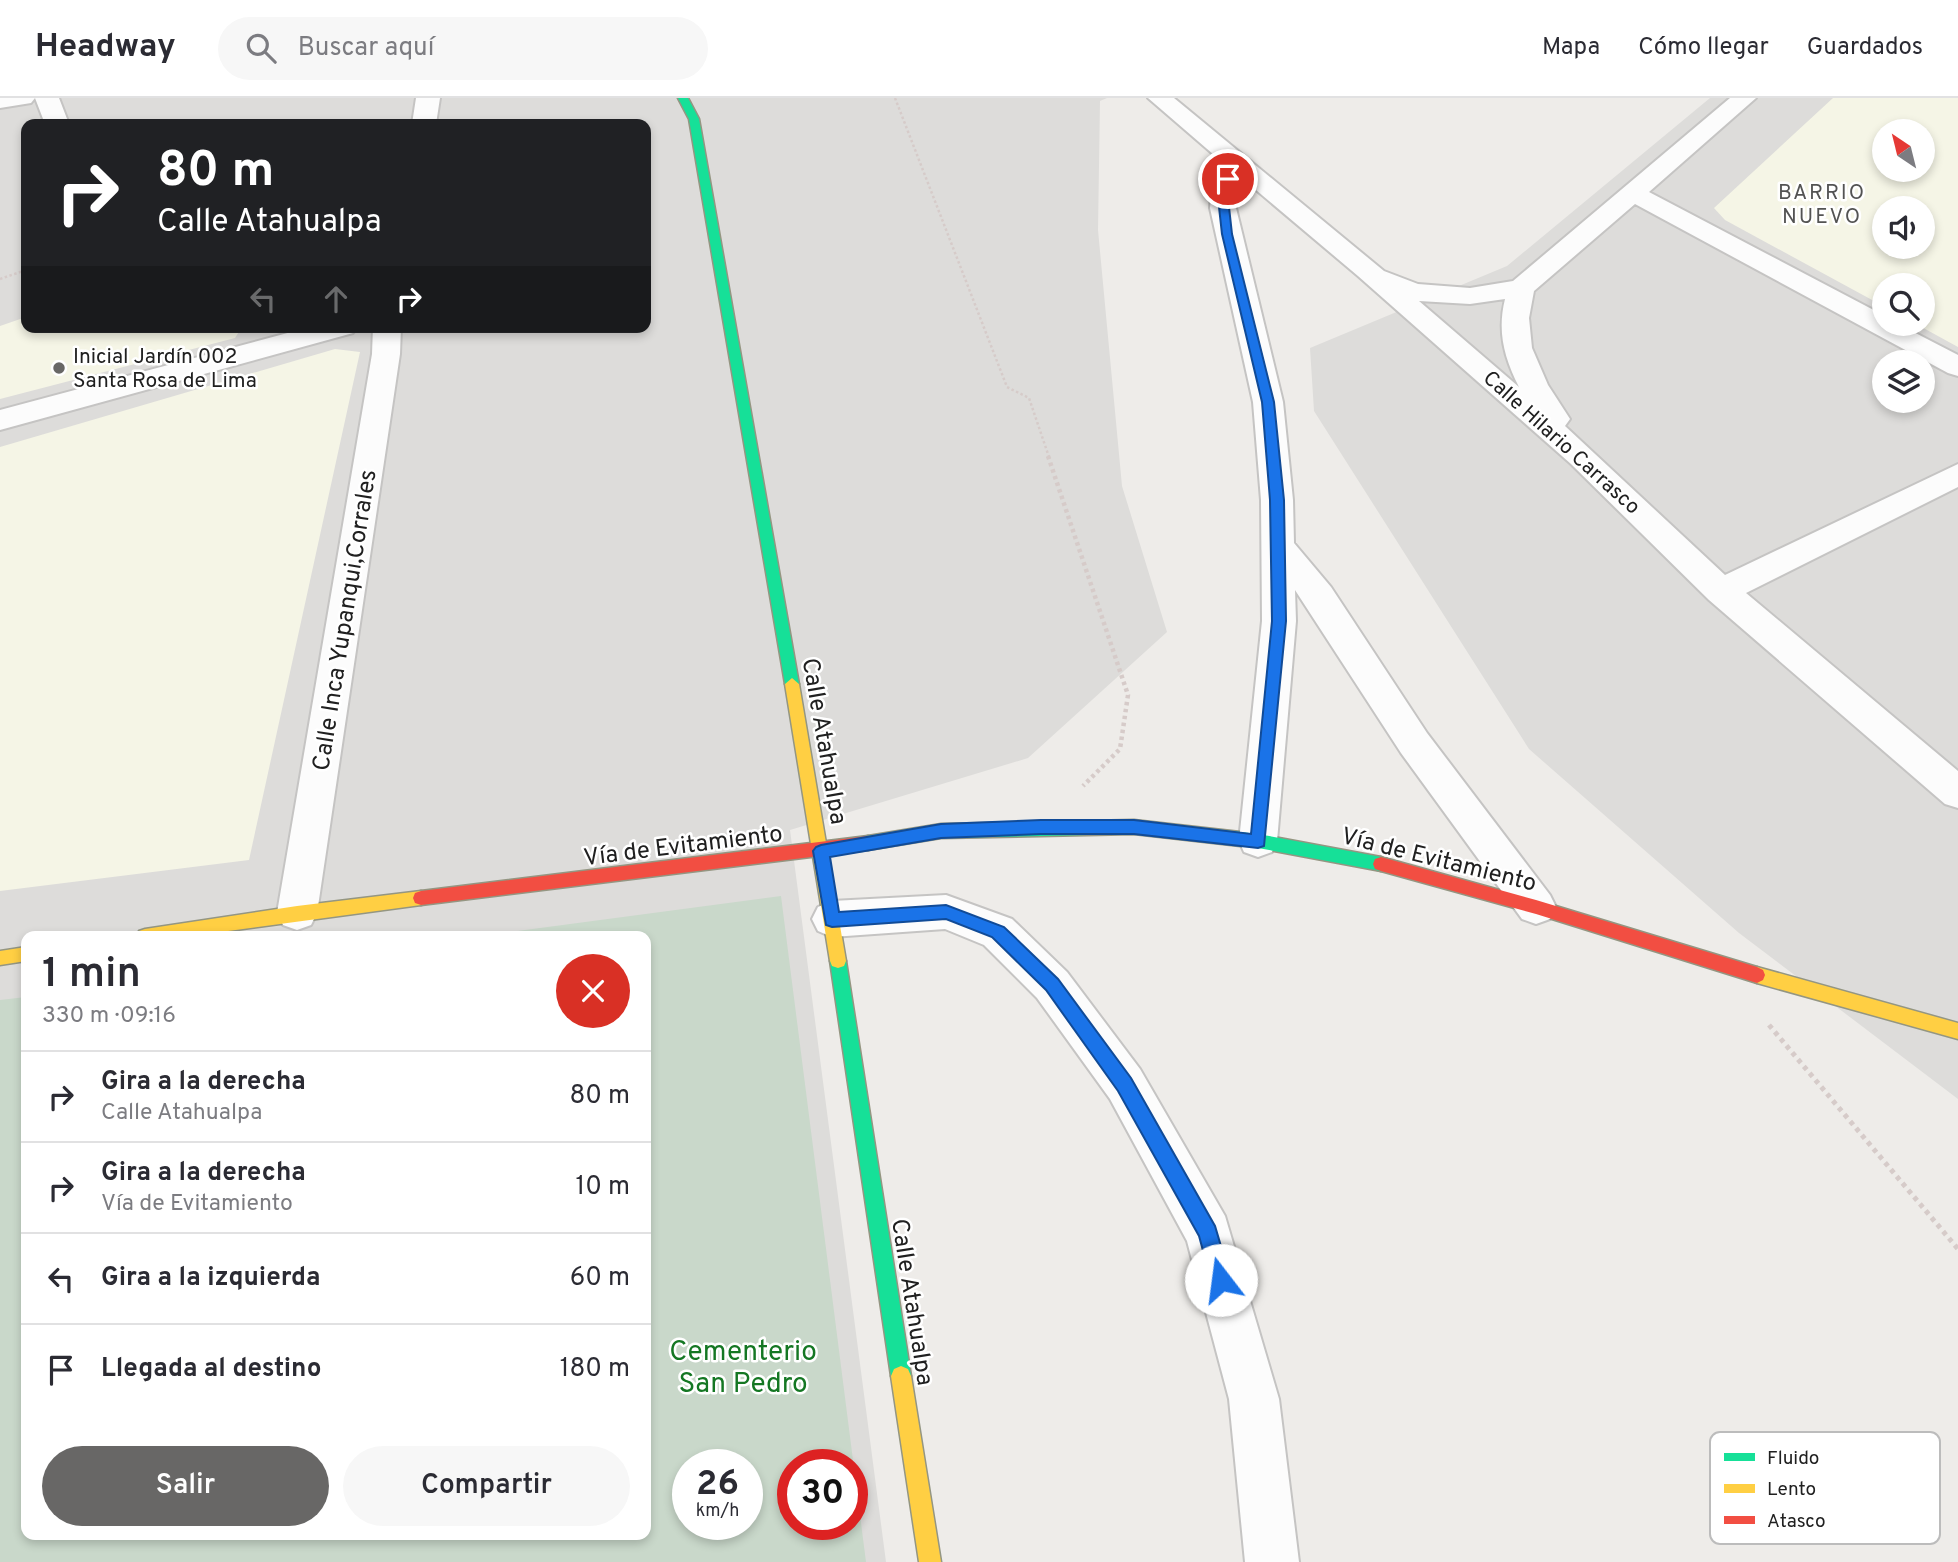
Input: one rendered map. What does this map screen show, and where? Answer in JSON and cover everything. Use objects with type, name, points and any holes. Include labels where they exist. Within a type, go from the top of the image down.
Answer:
[{"type":"street","points":[[0,101],[23,98]]},
{"type":"street","points":[[47,98],[55,119]]},
{"type":"street","points":[[425,119],[428,98]]},
{"type":"street","name":"Calle Atahualpa","points":[[683,98],[694,119],[821,851],[930,1562]]},
{"type":"street","name":"Calle Hilario Carrasco","points":[[1160,98],[1367,270],[1582,457],[1721,591],[1958,793]]},
{"type":"street","points":[[1367,270],[1413,292],[1470,296],[1521,288],[1744,98]]},
{"type":"street","points":[[1243,166],[1224,184],[1223,208],[1268,402],[1277,500],[1279,621],[1258,841]]},
{"type":"street","points":[[1631,192],[1958,368]]},
{"type":"street","points":[[1521,288],[1515,322],[1520,353],[1535,390],[1582,457]]},
{"type":"street","points":[[0,420],[321,333]]},
{"type":"street","name":"Calle Inca Yupanqui,Corrales","points":[[298,913],[386,354],[387,333]]},
{"type":"street","points":[[1721,591],[1958,474]]},
{"type":"street","points":[[1276,543],[1319,596],[1414,743],[1536,907]]},
{"type":"street","name":"Vía de Evitamiento","points":[[178,931],[298,913],[821,851],[941,831],[1134,827],[1258,841],[1394,866],[1536,907],[1719,965],[1958,1031]]},
{"type":"street","points":[[832,919],[946,912],[998,932],[1052,985],[1125,1084],[1208,1233],[1254,1399],[1272,1562]]},
{"type":"street","points":[[0,958],[21,955]]},
{"type":"path","points":[[895,98],[1007,387],[1029,398],[1128,695],[1120,749],[1041,827]]},
{"type":"path","points":[[0,279],[21,272]]},
{"type":"path","points":[[1719,965],[1958,1249]]},
{"type":"shaded area","points":[[0,98],[1107,98],[1100,101],[1098,230],[1122,486],[1167,632],[1028,758],[790,830],[886,1562],[0,1562]]},
{"type":"shaded area","points":[[1710,98],[1958,98],[1958,1099],[1739,933],[1529,749],[1314,411],[1310,348],[1507,266]]},
{"type":"shaded area","points":[[1833,98],[1958,98],[1958,347],[1935,334],[1935,273],[1872,273],[1872,300],[1725,220],[1714,208]]},
{"type":"shaded area","name":"Inicial Jardín 002 Santa Rosa de Lima","points":[[21,319],[21,333],[238,333],[235,338],[0,399],[0,326]]},
{"type":"shaded area","points":[[335,349],[360,352],[249,860],[0,891],[0,447]]},
{"type":"green space","name":"Cementerio San Pedro","points":[[781,896],[852,1449],[777,1449],[777,1540],[863,1540],[866,1562],[0,1562],[0,1000],[21,998],[21,1540],[651,1540],[651,931],[517,931]]},
{"type":"traffic: fast","points":[[683,98],[694,119],[792,684]]},
{"type":"traffic: fast","points":[[868,843],[941,831],[1134,827],[1258,841],[1381,864]]},
{"type":"traffic: fast","points":[[838,961],[901,1376]]},
{"type":"traffic: slow","points":[[792,684],[838,961]]},
{"type":"traffic: slow","points":[[178,931],[421,898]]},
{"type":"traffic: slow","points":[[0,958],[21,955]]},
{"type":"traffic: slow","points":[[1757,975],[1958,1031]]},
{"type":"traffic: slow","points":[[901,1376],[930,1562]]},
{"type":"traffic: jam","points":[[421,898],[868,843]]},
{"type":"traffic: jam","points":[[1381,864],[1536,907],[1757,975]]},
{"type":"place","name":"Inicial Jardín 002 Santa Rosa de Lima","points":[[59,368]]},
{"type":"district","name":"BARRIO NUEVO","points":[[1822,204]]},
{"type":"route","points":[[1221,1280],[1208,1233],[1125,1084],[1052,985],[998,932],[946,912],[832,919],[821,851],[941,831],[1041,827],[1134,827],[1258,841],[1279,621],[1277,500],[1268,402],[1223,208],[1222,189],[1228,179]]}]
